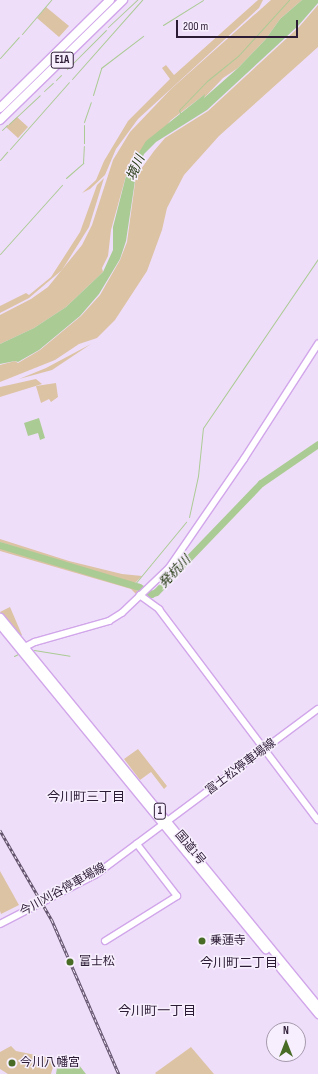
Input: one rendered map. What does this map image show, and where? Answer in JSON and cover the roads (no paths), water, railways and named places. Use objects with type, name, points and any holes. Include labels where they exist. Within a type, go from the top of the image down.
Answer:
[{"type":"highway","name":"E1A","points":[[0,108],[110,0]]},
{"type":"highway","name":"E1A","points":[[0,120],[123,0]]},
{"type":"highway","name":"国道1号","points":[[0,617],[318,1014]]},
{"type":"highway","name":"国道1号","points":[[0,625],[318,1006]]},
{"type":"main road","name":"富士松停車場線","points":[[166,823],[318,709]]},
{"type":"main road","name":"今川刈谷停車場線","points":[[0,924],[95,875],[166,823]]},
{"type":"main road","points":[[105,941],[177,896],[137,844]]},
{"type":"street","points":[[25,647],[35,642],[109,621],[148,588],[181,552],[318,344]]},
{"type":"street","points":[[140,595],[159,609],[318,820]]},
{"type":"water","name":"境川","points":[[302,0],[318,0],[318,3],[298,26],[207,110],[156,142],[144,154],[136,174],[126,241],[120,259],[99,294],[80,316],[39,350],[18,362],[15,361],[0,364],[0,344],[34,328],[66,307],[103,272],[113,250],[113,227],[127,172],[146,141],[205,94],[204,98],[238,68],[265,40],[280,19]]},
{"type":"water","points":[[39,418],[45,438],[40,440],[38,433],[28,436],[24,423]]},
{"type":"water","points":[[75,1060],[86,1074],[56,1074],[57,1068]]},
{"type":"waterway","points":[[22,34],[51,0]]},
{"type":"waterway","points":[[108,27],[137,0]]},
{"type":"waterway","points":[[72,79],[142,0]]},
{"type":"waterway","points":[[163,25],[203,0]]},
{"type":"waterway","points":[[181,115],[179,110],[207,81],[238,56],[289,0]]},
{"type":"waterway","points":[[67,69],[106,30]]},
{"type":"waterway","points":[[93,95],[101,68],[143,36]]},
{"type":"waterway","points":[[0,58],[19,37]]},
{"type":"waterway","points":[[56,80],[61,75]]},
{"type":"waterway","points":[[10,149],[69,82]]},
{"type":"waterway","points":[[44,91],[53,83]]},
{"type":"waterway","points":[[9,124],[40,95]]},
{"type":"waterway","points":[[84,122],[91,102]]},
{"type":"waterway","points":[[2,130],[7,125]]},
{"type":"waterway","points":[[84,125],[84,143]]},
{"type":"waterway","points":[[66,178],[83,163],[84,146]]},
{"type":"waterway","points":[[0,160],[7,152]]},
{"type":"waterway","points":[[0,254],[62,185]]},
{"type":"waterway","points":[[189,517],[198,476],[203,428],[318,259]]},
{"type":"waterway","name":"発杭川","points":[[0,545],[139,587],[151,594],[156,592],[261,483],[318,444]]},
{"type":"waterway","points":[[134,585],[186,522]]},
{"type":"waterway","points":[[34,650],[70,656]]},
{"type":"waterway","points":[[14,656],[18,654]]},
{"type":"railway","points":[[0,830],[52,920],[119,1074]]},
{"type":"place","name":"乗蓮寺","points":[[202,941]]},
{"type":"place","name":"富士松","points":[[70,962]]},
{"type":"place","name":"今川八幡宮","points":[[12,1063]]},
{"type":"district","name":"今川町三丁目","points":[[86,797]]},
{"type":"district","name":"今川町二丁目","points":[[239,963]]},
{"type":"district","name":"今川町一丁目","points":[[157,1011]]}]
